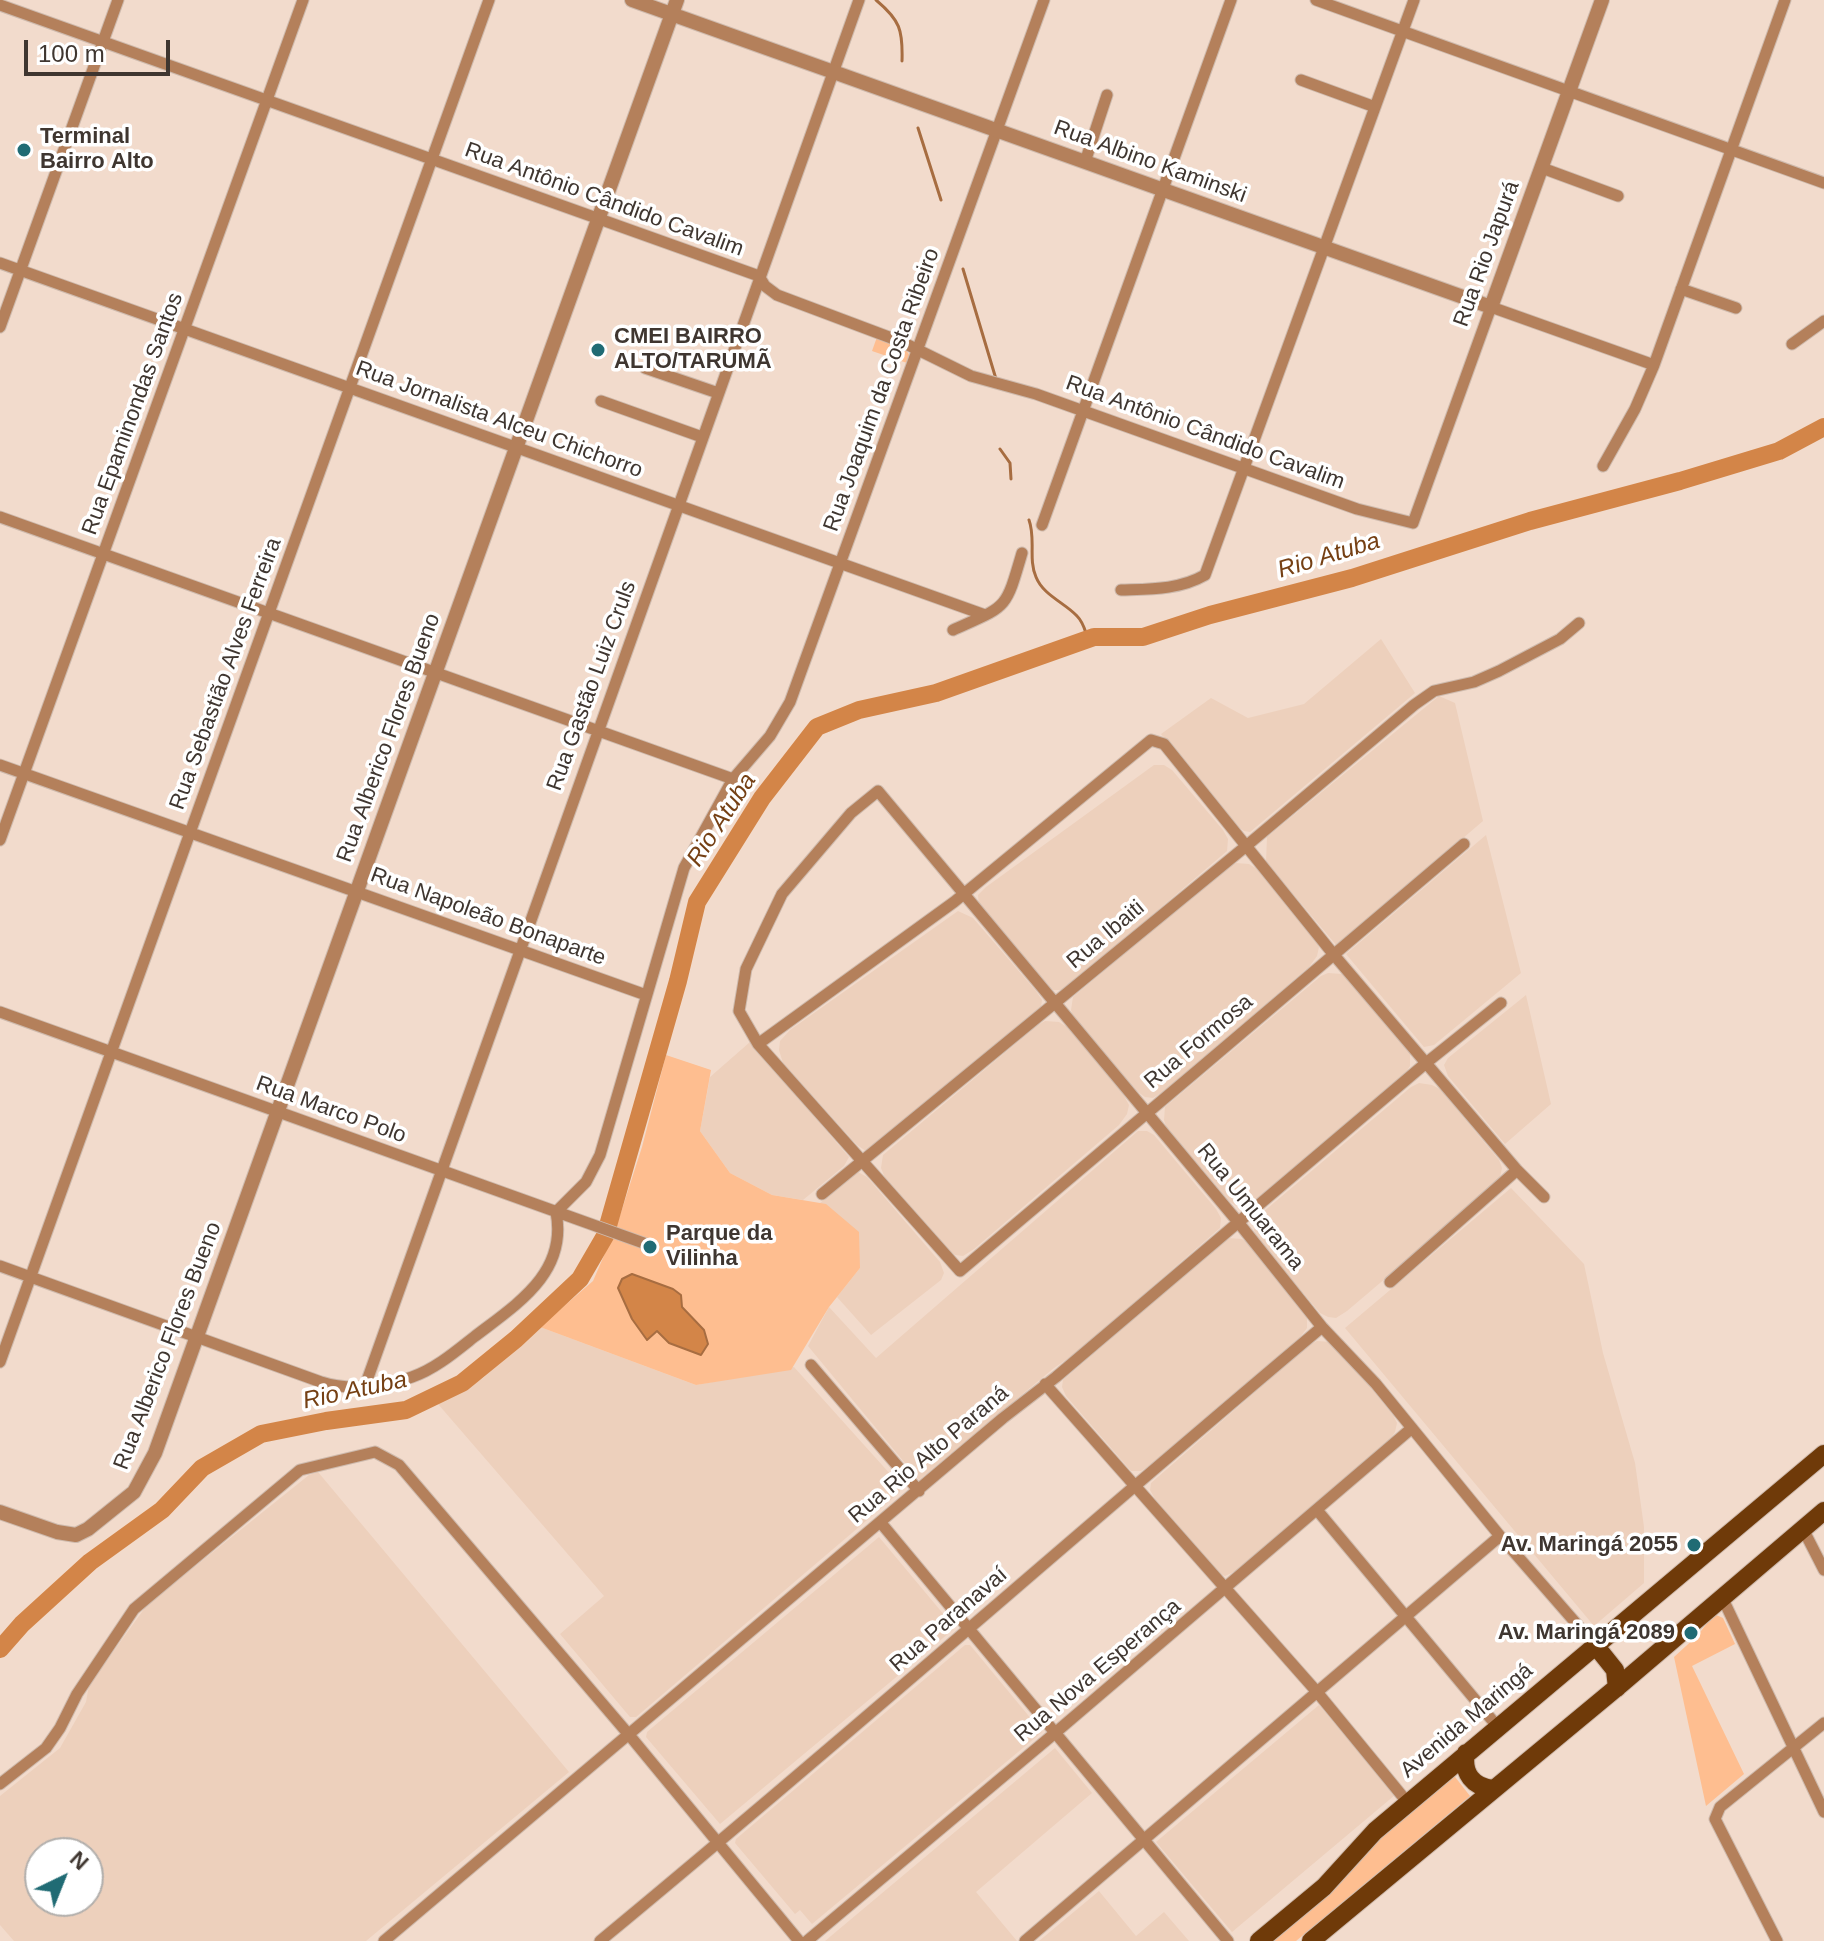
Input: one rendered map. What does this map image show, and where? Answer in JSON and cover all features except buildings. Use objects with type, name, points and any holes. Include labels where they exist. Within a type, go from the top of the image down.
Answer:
[{"type":"main road","name":"Avenida Maringá","points":[[1259,1941],[1324,1887],[1375,1831],[1824,1454]]},
{"type":"main road","points":[[1311,1941],[1617,1688],[1824,1511]]},
{"type":"main road","points":[[1595,1645],[1615,1670],[1617,1688]]},
{"type":"main road","points":[[1466,1753],[1464,1762],[1470,1779],[1478,1786],[1493,1789]]},
{"type":"street","points":[[0,327],[118,0]]},
{"type":"street","name":"Rua Epaminondas Santos","points":[[0,840],[303,0]]},
{"type":"street","name":"Rua Sebastião Alves Ferreira","points":[[0,1362],[489,0]]},
{"type":"street","name":"Rua Albino Kaminski","points":[[632,0],[675,7],[833,72],[1654,365]]},
{"type":"street","name":"Rua Gastão Luiz Cruls","points":[[365,1386],[859,0]]},
{"type":"street","name":"Rua Joaquim da Costa Ribeiro","points":[[556,1212],[595,1169],[684,868],[733,779],[770,736],[785,713],[1044,0]]},
{"type":"street","points":[[1042,525],[1231,0]]},
{"type":"street","points":[[1316,0],[1824,183]]},
{"type":"street","points":[[1121,590],[1169,587],[1205,575],[1414,0]]},
{"type":"street","name":"Rua Rio Japurá","points":[[1413,523],[1602,0]]},
{"type":"street","points":[[1603,466],[1635,409],[1654,365],[1785,0]]},
{"type":"street","name":"Rua Antônio Cândido Cavalim","points":[[0,5],[759,276],[765,286],[777,295],[919,350],[971,376],[1036,394],[1357,509],[1413,523]]},
{"type":"street","name":"Rua Alberico Flores Bueno","points":[[0,1512],[71,1536],[88,1529],[138,1488],[160,1440],[675,7]]},
{"type":"street","points":[[1301,80],[1375,107]]},
{"type":"street","points":[[1085,162],[1107,95]]},
{"type":"street","points":[[1542,168],[1618,196]]},
{"type":"street","name":"Rua Jornalista Alceu Chichorro","points":[[0,263],[985,615]]},
{"type":"street","points":[[1681,289],[1736,308]]},
{"type":"street","points":[[1792,344],[1824,321]]},
{"type":"street","points":[[645,368],[718,393]]},
{"type":"street","points":[[601,401],[702,437]]},
{"type":"street","points":[[0,517],[733,779]]},
{"type":"street","points":[[953,630],[999,609],[1007,600],[1022,553]]},
{"type":"street","name":"Rua Ibaiti","points":[[822,1194],[1414,705],[1434,691],[1474,682],[1499,671],[1560,639],[1579,623]]},
{"type":"street","points":[[862,1162],[758,1044],[964,895],[1151,740],[1164,744],[1334,955],[1517,1170],[1544,1197]]},
{"type":"street","name":"Rua Napoleão Bonaparte","points":[[0,765],[646,995]]},
{"type":"street","name":"Rua Umuarama","points":[[758,1044],[739,1011],[746,969],[782,894],[851,813],[878,791],[1322,1327],[1376,1384],[1500,1536],[1595,1645]]},
{"type":"street","name":"Rua Formosa","points":[[862,1162],[960,1271],[1464,844]]},
{"type":"street","name":"Rua Rio Alto Paraná","points":[[384,1941],[1501,1003]]},
{"type":"street","name":"Rua Marco Polo","points":[[0,1012],[649,1245]]},
{"type":"street","points":[[1390,1282],[1517,1170]]},
{"type":"street","points":[[0,1266],[333,1386],[365,1386],[405,1379],[427,1371],[522,1299],[536,1285],[554,1254],[560,1230],[556,1212]]},
{"type":"street","name":"Rua Paranavaí","points":[[600,1941],[971,1629],[1133,1485],[1322,1327]]},
{"type":"street","points":[[811,1365],[919,1491]]},
{"type":"street","points":[[1045,1384],[1317,1692],[1408,1803]]},
{"type":"street","name":"Rua Nova Esperança","points":[[807,1941],[1226,1589],[1412,1428]]},
{"type":"street","points":[[0,1784],[46,1748],[77,1694],[134,1609],[300,1470],[375,1452],[399,1465],[630,1736],[799,1941]]},
{"type":"street","points":[[1317,1510],[1497,1726]]},
{"type":"street","points":[[881,1523],[1228,1941]]},
{"type":"street","points":[[1803,1529],[1824,1570]]},
{"type":"street","points":[[1025,1941],[1500,1536]]},
{"type":"street","points":[[1722,1597],[1824,1812]]},
{"type":"street","points":[[1777,1941],[1715,1819],[1720,1807],[1824,1723]]},
{"type":"shaded area","points":[[877,337],[905,348],[910,356],[907,363],[872,351]]},
{"type":"shaded area","points":[[1381,639],[1415,693],[1250,832],[1236,825],[1161,734],[1211,698],[1248,718],[1304,704]]},
{"type":"shaded area","points":[[1439,696],[1455,703],[1483,821],[1337,946],[1266,862],[1267,837]]},
{"type":"shaded area","points":[[1154,765],[1164,765],[1172,770],[1223,830],[1228,839],[1227,851],[1069,986],[1063,990],[1053,990],[979,906],[978,895]]},
{"type":"shaded area","points":[[1486,835],[1521,973],[1434,1045],[1424,1047],[1346,954]]},
{"type":"shaded area","points":[[1236,863],[1249,864],[1257,869],[1313,936],[1319,947],[1317,956],[1309,967],[1164,1091],[1153,1098],[1145,1097],[1073,1017],[1073,997]]},
{"type":"shaded area","points":[[958,911],[973,918],[1036,991],[1042,1000],[1041,1007],[870,1151],[866,1151],[857,1145],[783,1063],[780,1041],[790,1030]]},
{"type":"shaded area","points":[[1328,973],[1350,978],[1410,1053],[1410,1066],[1405,1074],[1257,1200],[1246,1207],[1238,1207],[1230,1202],[1166,1126],[1165,1107]]},
{"type":"shaded area","points":[[1526,995],[1551,1104],[1505,1144],[1448,1076],[1444,1065],[1448,1058]]},
{"type":"shaded area","points":[[1045,1021],[1059,1022],[1067,1027],[1123,1094],[1129,1105],[1127,1114],[1119,1125],[974,1249],[963,1256],[955,1255],[947,1250],[885,1178],[881,1168],[883,1155]]},
{"type":"shaded area","points":[[750,1042],[849,1157],[844,1166],[803,1200],[772,1195],[730,1173],[700,1131],[710,1077]]},
{"type":"shaded area","points":[[666,1055],[711,1070],[700,1131],[730,1173],[772,1195],[826,1204],[859,1232],[860,1268],[829,1307],[791,1370],[696,1385],[540,1327],[593,1281],[616,1228],[642,1147]]},
{"type":"shaded area","points":[[1419,1083],[1440,1089],[1499,1160],[1502,1168],[1500,1177],[1492,1188],[1347,1311],[1336,1318],[1328,1317],[1320,1313],[1256,1237],[1256,1218]]},
{"type":"shaded area","points":[[1138,1131],[1154,1135],[1216,1209],[1221,1218],[1220,1228],[1076,1353],[919,1480],[808,1346],[829,1307],[876,1358]]},
{"type":"shaded area","points":[[858,1172],[867,1177],[940,1262],[944,1273],[941,1280],[871,1335],[837,1297],[860,1268],[820,1203]]},
{"type":"shaded area","points":[[1511,1188],[1584,1264],[1603,1353],[1635,1463],[1644,1527],[1644,1583],[1594,1626],[1345,1328]]},
{"type":"shaded area","points":[[1228,1238],[1242,1239],[1249,1244],[1307,1316],[1307,1328],[1298,1340],[1152,1464],[1141,1471],[1131,1471],[1066,1396],[1063,1380]]},
{"type":"shaded area","points":[[632,1274],[681,1295],[682,1307],[704,1330],[708,1344],[701,1355],[669,1343],[657,1331],[647,1340],[632,1319],[618,1288],[622,1279]]},
{"type":"shaded area","points":[[540,1327],[696,1385],[794,1367],[900,1485],[900,1492],[636,1717],[630,1717],[560,1634],[604,1596],[438,1404],[483,1378]]},
{"type":"shaded area","points":[[1317,1341],[1331,1342],[1338,1347],[1393,1415],[1397,1423],[1395,1432],[1390,1440],[1238,1570],[1225,1576],[1220,1574],[1155,1499],[1150,1490],[1151,1483]]},
{"type":"shaded area","points":[[318,1472],[569,1772],[366,1941],[14,1941],[0,1925],[0,1796],[60,1748],[86,1702],[89,1685],[147,1605],[309,1475]]},
{"type":"shaded area","points":[[879,1537],[955,1628],[720,1824],[646,1737],[647,1732]]},
{"type":"shaded area","points":[[1714,1614],[1723,1618],[1735,1644],[1692,1666],[1744,1774],[1706,1806],[1674,1657],[1698,1635]]},
{"type":"shaded area","points":[[965,1645],[970,1645],[1042,1732],[812,1924],[800,1910],[795,1914],[735,1843],[736,1839]]},
{"type":"shaded area","points":[[1319,1705],[1395,1795],[1232,1932],[1156,1842]]},
{"type":"shaded area","points":[[1055,1748],[1092,1793],[976,1892],[1017,1941],[825,1941]]},
{"type":"shaded area","points":[[1452,1773],[1470,1796],[1296,1941],[1270,1941],[1381,1835]]},
{"type":"shaded area","points":[[1099,1891],[1136,1936],[1164,1912],[1189,1941],[1039,1941]]},
{"type":"waterway","points":[[876,0],[898,26],[902,61]]},
{"type":"waterway","points":[[918,128],[941,200]]},
{"type":"waterway","points":[[963,269],[996,379]]},
{"type":"waterway","name":"Rio Atuba","points":[[0,1649],[22,1624],[90,1562],[162,1510],[202,1468],[261,1434],[406,1410],[462,1383],[516,1339],[580,1279],[605,1236],[678,981],[697,902],[762,798],[817,727],[859,710],[936,693],[1094,637],[1143,637],[1210,615],[1352,578],[1530,521],[1680,481],[1779,451],[1824,427]]},
{"type":"waterway","points":[[1000,449],[1010,463],[1011,479]]},
{"type":"waterway","points":[[1029,520],[1036,577],[1044,589],[1079,619],[1088,639]]},
{"type":"place","name":"Terminal Bairro Alto","points":[[24,150]]},
{"type":"place","name":"CMEI BAIRRO ALTO/TARUMÃ","points":[[598,350]]},
{"type":"place","name":"Parque da Vilinha","points":[[650,1247]]},
{"type":"place","name":"Av. Maringá 2055","points":[[1694,1545]]},
{"type":"place","name":"Av. Maringá 2089","points":[[1691,1633]]}]
